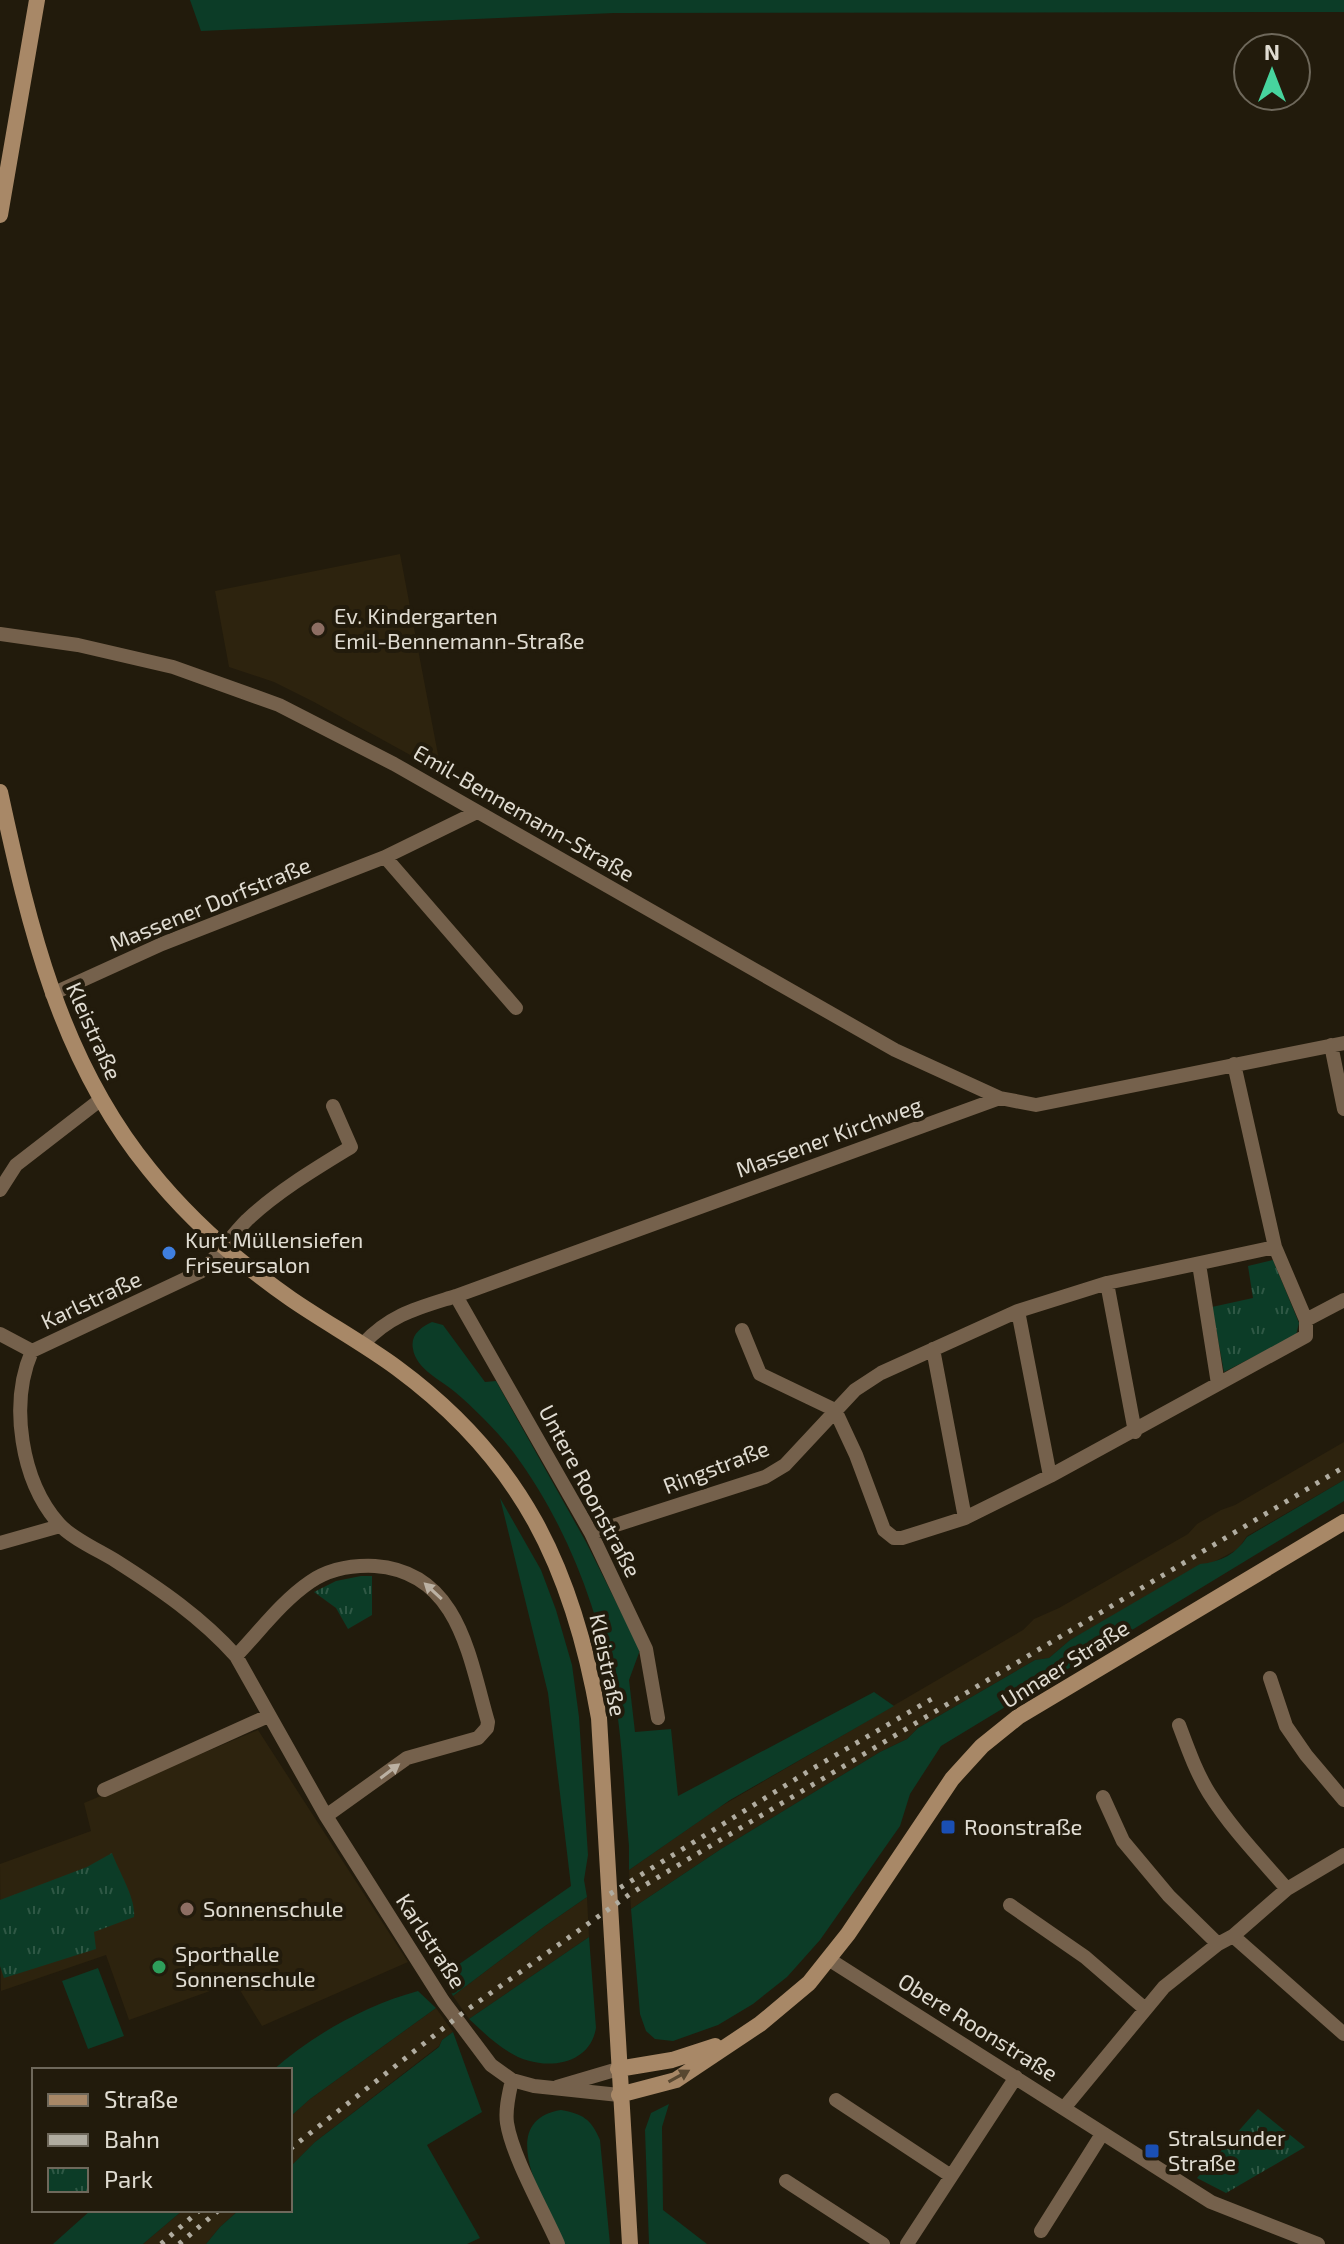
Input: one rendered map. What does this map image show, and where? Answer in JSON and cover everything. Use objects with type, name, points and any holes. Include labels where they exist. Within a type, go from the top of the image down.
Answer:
[{"type":"main road","points":[[0,215],[37,0]]},
{"type":"main road","name":"Kleistraße","points":[[0,792],[35,941],[68,1037],[100,1100],[148,1168],[224,1247],[291,1299],[363,1344],[433,1397],[510,1481],[559,1568],[589,1662],[599,1718],[630,2244]]},
{"type":"main road","name":"Unnaer Straße","points":[[619,2095],[676,2080],[785,2005],[830,1960],[952,1779],[982,1746],[1041,1701],[1344,1522]]},
{"type":"main road","name":"Unnaer Straße","points":[[618,2069],[672,2060],[732,2041]]},
{"type":"street","name":"Emil-Bennemann-Straße","points":[[0,634],[78,645],[173,667],[279,705],[394,764],[895,1050],[1000,1098]]},
{"type":"street","name":"Massener Dorfstraße","points":[[52,994],[162,944],[385,857],[477,812]]},
{"type":"street","points":[[385,857],[516,1008]]},
{"type":"street","name":"Massener Kirchweg","points":[[363,1344],[377,1329],[399,1314],[1000,1098],[1036,1105],[1338,1044],[1344,1109]]},
{"type":"street","points":[[742,1330],[760,1374],[835,1410],[856,1455],[884,1530],[889,1535],[902,1538],[965,1518],[1135,1432],[1306,1336],[1306,1320],[1275,1247],[1234,1064]]},
{"type":"street","points":[[0,1190],[16,1165],[100,1100]]},
{"type":"street","points":[[224,1247],[246,1221],[290,1185],[351,1147],[333,1106]]},
{"type":"street","name":"Karlstraße","points":[[224,1247],[200,1272],[32,1351],[25,1366],[23,1384],[24,1457],[42,1499],[60,1526],[189,1610],[216,1633],[236,1656],[326,1816],[464,2031],[491,2065],[512,2080],[549,2089],[619,2095]]},
{"type":"street","name":"Ringstraße","points":[[591,1533],[765,1477],[785,1465],[855,1390],[881,1373],[1018,1311],[1107,1283],[1275,1247]]},
{"type":"street","points":[[1199,1264],[1218,1384]]},
{"type":"street","points":[[1107,1283],[1135,1432]]},
{"type":"street","name":"Untere Roonstraße","points":[[456,1296],[591,1533],[646,1649],[658,1718]]},
{"type":"street","points":[[1306,1320],[1344,1300]]},
{"type":"street","points":[[1018,1311],[1050,1476]]},
{"type":"street","points":[[0,1334],[32,1351]]},
{"type":"street","points":[[933,1349],[965,1518]]},
{"type":"street","points":[[0,1543],[60,1526]]},
{"type":"street","points":[[236,1656],[303,1587],[314,1579],[348,1567],[383,1567],[415,1577],[429,1585],[454,1617],[484,1709],[487,1728],[478,1738],[407,1758],[326,1816]]},
{"type":"street","points":[[1270,1678],[1286,1726],[1344,1800]]},
{"type":"street","points":[[104,1790],[268,1716]]},
{"type":"street","points":[[1179,1725],[1208,1792],[1231,1825],[1287,1889]]},
{"type":"street","points":[[1103,1797],[1123,1841],[1169,1896],[1218,1944]]},
{"type":"street","points":[[1064,2108],[1164,1987],[1218,1944],[1233,1936],[1287,1889],[1344,1855]]},
{"type":"street","points":[[1010,1905],[1085,1957],[1144,2008]]},
{"type":"street","points":[[1233,1936],[1344,2034]]},
{"type":"street","name":"Obere Roonstraße","points":[[830,1960],[1211,2202],[1318,2244]]},
{"type":"street","name":"Karlstraße","points":[[549,2089],[618,2069]]},
{"type":"street","points":[[907,2244],[1016,2077]]},
{"type":"street","points":[[512,2080],[507,2123],[558,2244]]},
{"type":"street","points":[[836,2100],[951,2176]]},
{"type":"street","points":[[1041,2231],[1102,2134]]},
{"type":"street","points":[[786,2181],[883,2244]]},
{"type":"shaded area","name":"Ev. Kindergarten Emil-Bennemann-Straße","points":[[400,554],[439,760],[432,767],[274,682],[229,667],[215,591]]},
{"type":"shaded area","points":[[1344,1442],[1344,1480],[1247,1536],[1238,1549],[1070,1640],[1049,1658],[1035,1660],[918,1728],[907,1739],[880,1752],[721,1849],[631,1909],[629,1870],[718,1808],[1023,1630],[1034,1619],[1059,1608],[1188,1534],[1197,1524],[1221,1510]]},
{"type":"shaded area","name":"Sonnenschule","points":[[258,1730],[408,1962],[262,2026],[235,1982],[129,2020],[106,1955],[1,1991],[0,1864],[91,1831],[84,1803]]},
{"type":"shaded area","points":[[587,1897],[589,1937],[469,2019],[453,1996]]},
{"type":"shaded area","points":[[436,2008],[453,2032],[315,2142],[292,2165],[292,2115]]},
{"type":"shaded area","points":[[181,2212],[237,2212],[206,2244],[143,2244]]},
{"type":"green space","points":[[190,0],[1344,0],[1344,12],[614,13],[201,31]]},
{"type":"green space","points":[[1273,1260],[1299,1323],[1296,1335],[1224,1372],[1212,1307],[1253,1298],[1248,1266]]},
{"type":"green space","points":[[432,1322],[443,1325],[485,1382],[496,1381],[586,1542],[640,1650],[629,1680],[635,1732],[671,1729],[678,1796],[874,1692],[894,1706],[730,1800],[629,1870],[616,1707],[606,1657],[588,1595],[549,1507],[514,1453],[478,1413],[424,1368],[415,1356],[415,1336]]},
{"type":"green space","points":[[1344,1480],[1344,1501],[941,1746],[910,1794],[900,1826],[820,1940],[787,1977],[753,2004],[718,2025],[673,2041],[655,2039],[646,2031],[640,2014],[631,1909],[721,1849],[880,1752],[907,1739],[918,1728],[1035,1660],[1049,1658],[1070,1640],[1200,1564],[1227,1556],[1247,1537]]},
{"type":"green space","points":[[500,1498],[541,1570],[572,1665],[579,1717],[588,1855],[584,1880],[587,1897],[453,1996],[444,1978],[455,1967],[571,1886],[548,1693]]},
{"type":"green space","points":[[372,1576],[372,1615],[348,1629],[336,1608],[314,1592],[336,1581]]},
{"type":"green space","points":[[112,1853],[130,1893],[134,1917],[94,1932],[96,1949],[4,1978],[0,1966],[0,1900],[87,1867]]},
{"type":"green space","points":[[589,1937],[596,2028],[584,2052],[561,2062],[534,2062],[504,2048],[469,2019]]},
{"type":"green space","points":[[98,1968],[124,2036],[88,2049],[62,1981]]},
{"type":"green space","points":[[418,1991],[436,2008],[292,2115],[292,2068],[276,2068],[341,2022]]},
{"type":"green space","points":[[453,2032],[482,2112],[427,2145],[480,2238],[467,2244],[206,2244],[237,2212],[292,2212],[292,2165],[315,2142],[439,2047],[442,2040]]},
{"type":"green space","points":[[669,2104],[662,2127],[663,2210],[707,2244],[649,2244],[645,2130],[651,2113]]},
{"type":"green space","points":[[1258,2109],[1305,2147],[1226,2193],[1197,2178]]},
{"type":"green space","points":[[561,2110],[585,2119],[600,2140],[610,2244],[565,2244],[530,2167],[527,2147],[530,2130],[541,2117]]},
{"type":"green space","points":[[89,2212],[181,2212],[143,2244],[53,2244]]},
{"type":"railway","points":[[292,2147],[464,2012],[630,1894],[1344,1467]]},
{"type":"railway","points":[[610,1894],[935,1697]]},
{"type":"railway","points":[[161,2244],[198,2212]]},
{"type":"railway","points":[[179,2244],[217,2212]]},
{"type":"place","name":"Ev. Kindergarten Emil-Bennemann-Straße","points":[[318,629]]},
{"type":"place","name":"Kurt Müllensiefen Friseursalon","points":[[169,1253]]},
{"type":"place","name":"Roonstraße","points":[[948,1827]]},
{"type":"place","name":"Sonnenschule","points":[[187,1909]]},
{"type":"place","name":"Sporthalle Sonnenschule","points":[[159,1967]]},
{"type":"place","name":"Stralsunder Straße","points":[[1152,2151]]}]
